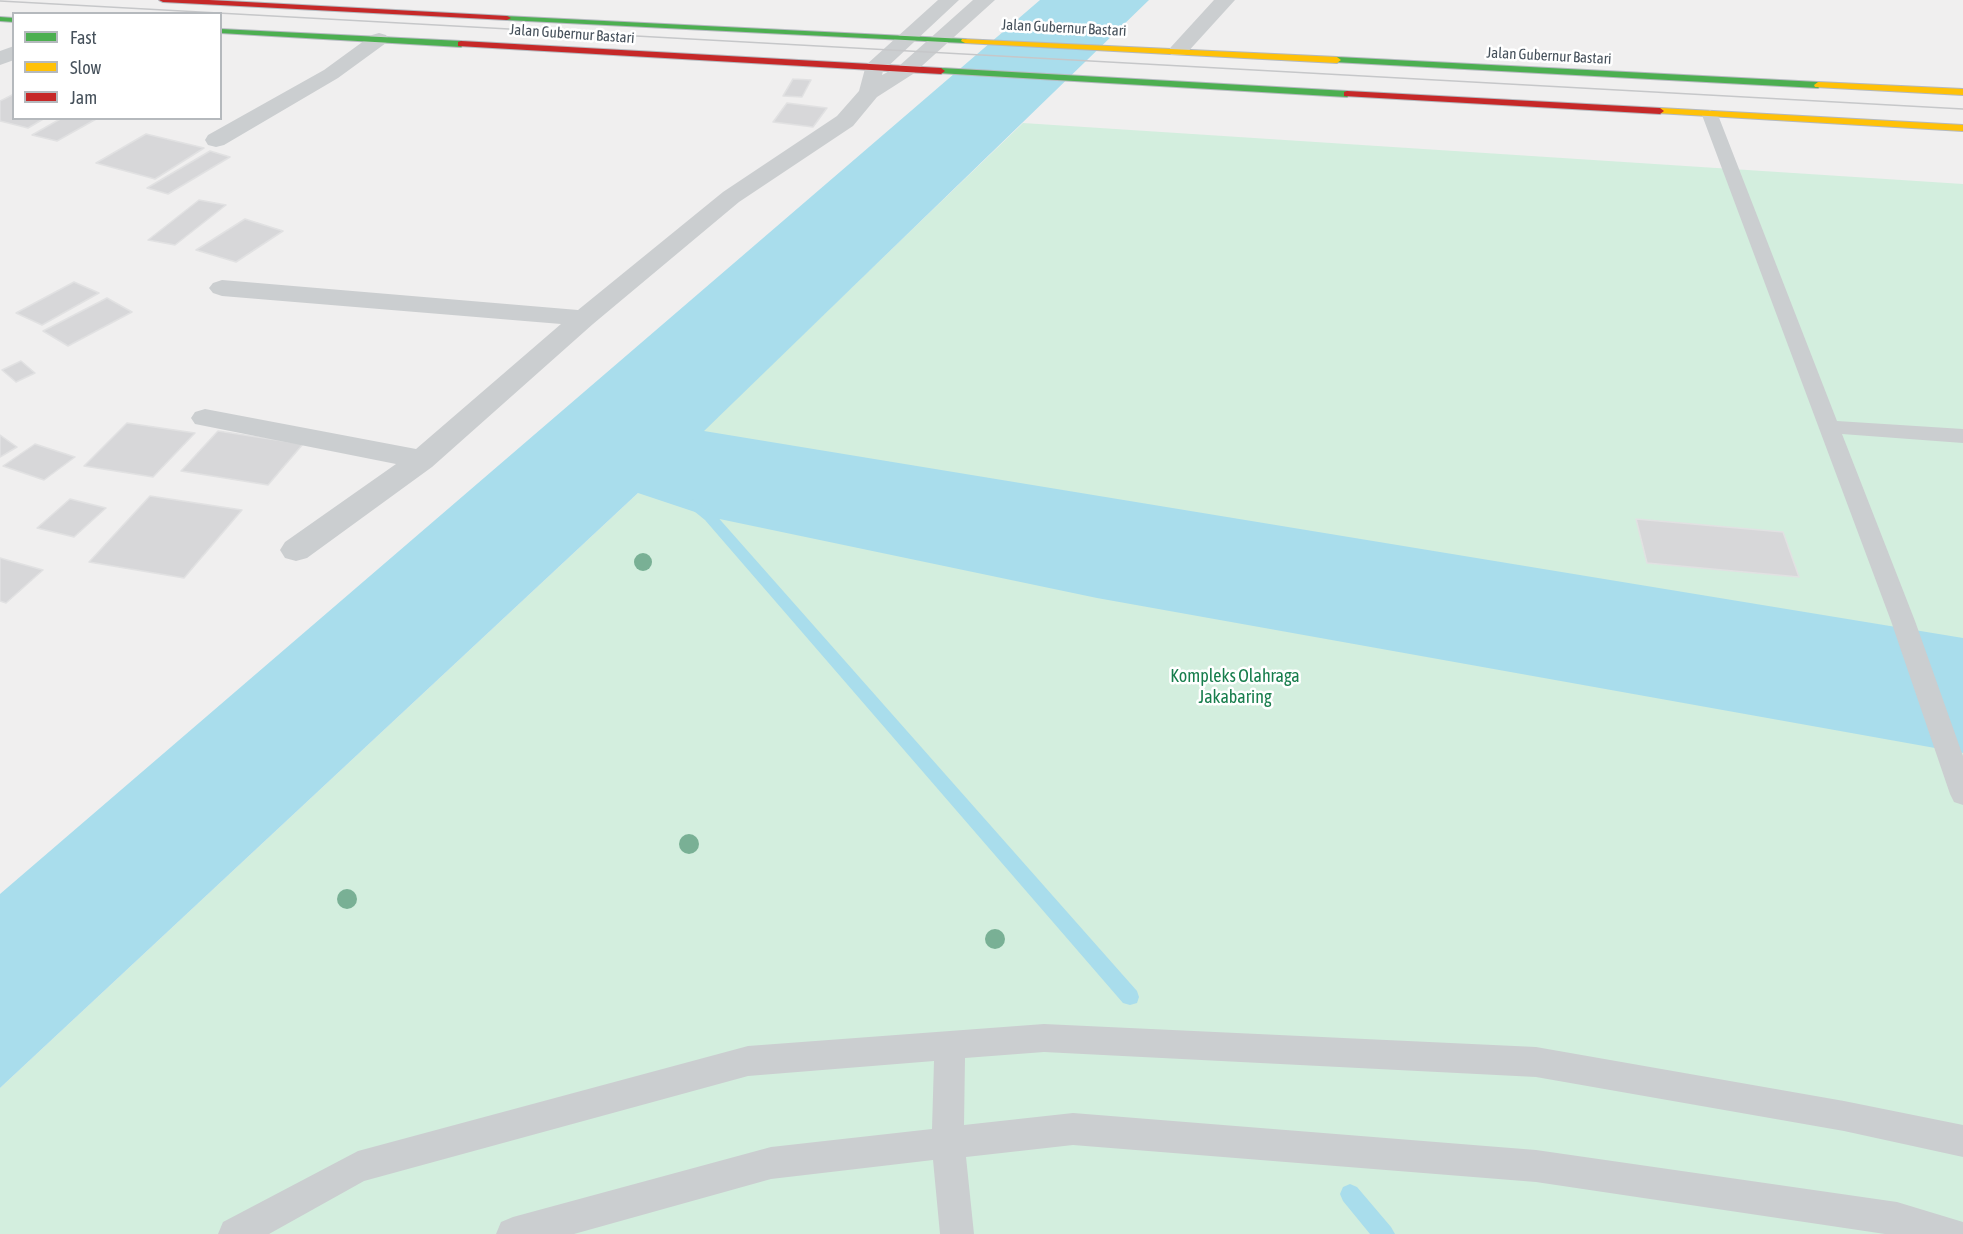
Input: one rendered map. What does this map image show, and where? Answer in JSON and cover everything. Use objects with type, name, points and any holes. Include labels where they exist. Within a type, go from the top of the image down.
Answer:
[{"type":"highway","name":"Jalan Gubernur Bastari","points":[[164,0],[1963,93]]},
{"type":"highway","name":"Jalan Gubernur Bastari","points":[[222,31],[378,39],[871,81]]},
{"type":"highway","points":[[906,70],[1963,128]]},
{"type":"street","points":[[296,550],[422,460],[584,318],[730,197],[845,121],[871,81],[907,37],[949,0]]},
{"type":"street","points":[[871,81],[906,70],[949,39],[986,0]]},
{"type":"street","points":[[1178,51],[1225,0]]},
{"type":"street","points":[[216,140],[331,74],[378,39]]},
{"type":"street","points":[[222,288],[584,318]]},
{"type":"street","points":[[205,418],[422,460]]},
{"type":"lane","points":[[1710,115],[1745,200],[1903,621],[1963,794]]},
{"type":"lane","points":[[1829,428],[1963,436]]},
{"type":"lane","points":[[235,1234],[358,1167],[737,1064],[1044,1038],[1536,1062],[1833,1114],[1963,1141]]},
{"type":"lane","points":[[950,1045],[948,1143],[957,1234]]},
{"type":"lane","points":[[513,1234],[771,1163],[1073,1129],[1536,1166],[1897,1219],[1951,1234]]},
{"type":"green space","name":"Kompleks Olahraga Jakabaring","points":[[1023,123],[1963,184],[1963,1234],[0,1234],[0,1088],[638,493]]},
{"type":"water","points":[[1040,0],[1149,0],[704,431],[1963,638],[1963,753],[1097,598],[710,517],[638,493],[0,1088],[0,894]]},
{"type":"building","points":[[793,79],[811,80],[802,97],[783,96]]},
{"type":"building","points":[[12,95],[12,120],[42,120],[28,128],[0,121],[0,101]]},
{"type":"building","points":[[787,103],[827,108],[813,127],[773,122]]},
{"type":"building","points":[[58,120],[94,120],[57,141],[32,135]]},
{"type":"building","points":[[146,134],[204,148],[155,179],[96,163]]},
{"type":"building","points":[[210,151],[230,157],[168,194],[147,188]]},
{"type":"building","points":[[199,200],[226,205],[175,245],[148,240]]},
{"type":"building","points":[[245,219],[283,231],[236,262],[196,250]]},
{"type":"building","points":[[74,282],[99,293],[42,325],[16,313]]},
{"type":"building","points":[[107,298],[132,312],[68,346],[43,331]]},
{"type":"building","points":[[21,361],[35,373],[16,382],[2,370]]},
{"type":"building","points":[[127,423],[195,433],[153,477],[84,466]]},
{"type":"building","points":[[218,431],[303,444],[268,485],[181,471]]},
{"type":"building","points":[[0,435],[17,447],[0,457]]},
{"type":"building","points":[[35,444],[75,457],[44,480],[3,466]]},
{"type":"building","points":[[150,496],[242,510],[184,578],[89,562]]},
{"type":"building","points":[[70,499],[106,508],[74,537],[37,528]]},
{"type":"building","points":[[1636,519],[1783,532],[1799,577],[1647,563]]},
{"type":"building","points":[[0,558],[43,570],[6,603],[0,601]]},
{"type":"waterway","points":[[694,504],[710,517],[1130,997]]},
{"type":"waterway","points":[[1350,1194],[1384,1234]]},
{"type":"tram line","points":[[0,1],[200,12]]},
{"type":"tram line","points":[[222,13],[1963,109]]},
{"type":"traffic: fast","points":[[507,18],[965,41]]},
{"type":"traffic: fast","points":[[0,19],[12,20]]},
{"type":"traffic: fast","points":[[222,31],[461,44]]},
{"type":"traffic: fast","points":[[1337,60],[1818,85]]},
{"type":"traffic: fast","points":[[941,71],[1347,94]]},
{"type":"traffic: slow","points":[[965,41],[1337,60]]},
{"type":"traffic: slow","points":[[1818,85],[1963,92]]},
{"type":"traffic: slow","points":[[1660,111],[1963,128]]},
{"type":"traffic: jam","points":[[163,0],[507,18]]},
{"type":"traffic: jam","points":[[461,44],[941,71]]},
{"type":"traffic: jam","points":[[1347,94],[1660,111]]}]
